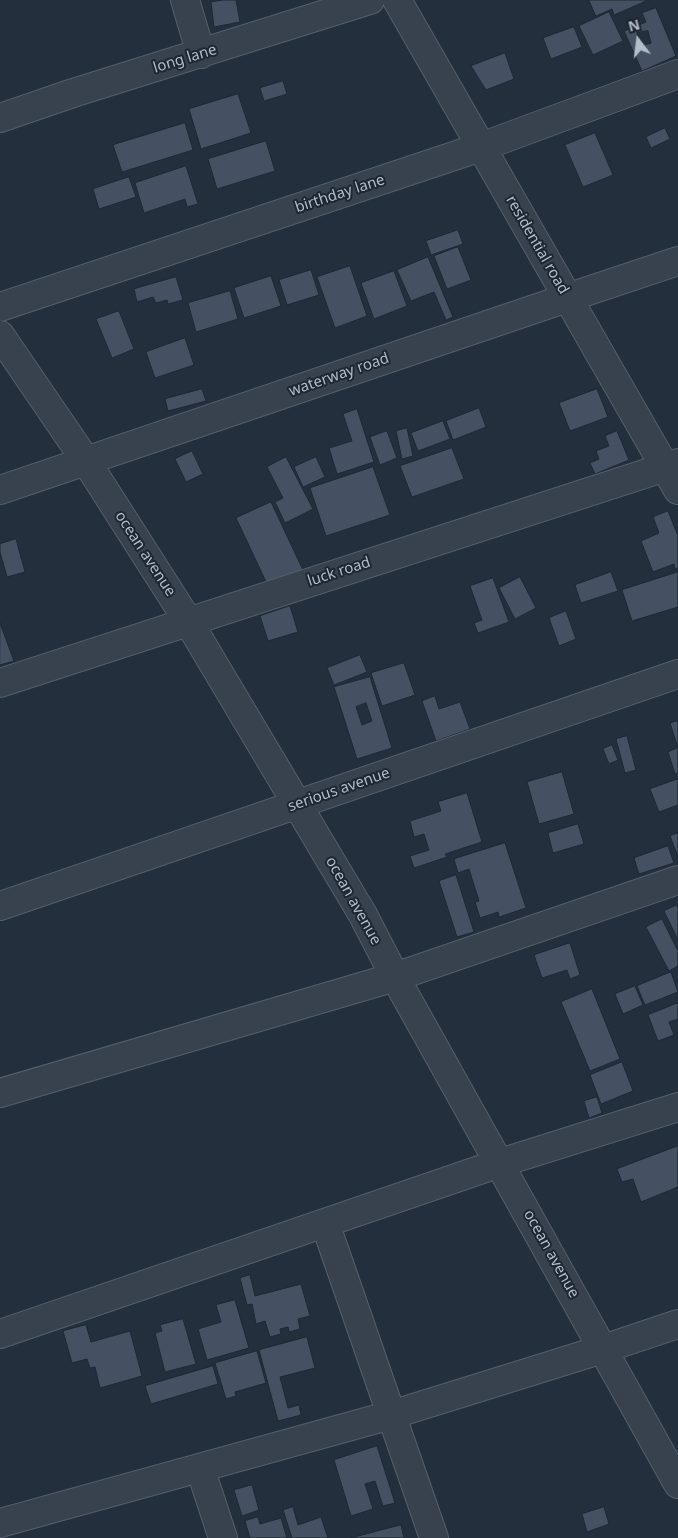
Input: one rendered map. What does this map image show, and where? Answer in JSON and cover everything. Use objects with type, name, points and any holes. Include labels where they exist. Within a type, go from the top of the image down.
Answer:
[{"type":"street","points":[[184,0],[201,54]]},
{"type":"street","name":"long lane","points":[[0,118],[73,93],[370,0]]},
{"type":"street","name":"residential road","points":[[397,0],[568,298],[674,473]]},
{"type":"street","name":"birthday lane","points":[[0,307],[481,147],[678,74]]},
{"type":"street","name":"waterway road","points":[[0,490],[678,262]]},
{"type":"street","name":"ocean avenue","points":[[0,335],[86,461],[188,621],[298,804],[363,915],[395,977],[678,1484]]},
{"type":"street","name":"luck road","points":[[0,683],[188,621],[674,473]]},
{"type":"street","name":"serious avenue","points":[[0,906],[678,674]]},
{"type":"street","points":[[0,1093],[395,977],[678,880]]},
{"type":"street","points":[[0,1334],[500,1163],[678,1107]]},
{"type":"street","points":[[325,1223],[434,1538]]},
{"type":"street","points":[[5,1520],[391,1415],[678,1324]]},
{"type":"street","points":[[200,1468],[223,1538]]},
{"type":"building","points":[[236,0],[240,22],[214,27],[211,2]]},
{"type":"building","points":[[589,0],[646,1],[614,15],[612,9],[596,16]]},
{"type":"building","points":[[656,8],[676,56],[642,71],[624,31],[646,22],[642,13]],"holes":[[[648,31],[651,43],[641,46],[637,33]]]},
{"type":"building","points":[[609,12],[623,41],[593,55],[579,26]]},
{"type":"building","points":[[574,27],[582,47],[551,59],[543,38]]},
{"type":"building","points":[[505,53],[514,79],[486,90],[471,66]]},
{"type":"building","points":[[283,81],[287,94],[264,101],[260,88]]},
{"type":"building","points":[[238,94],[251,133],[201,149],[189,109]]},
{"type":"building","points":[[185,123],[193,150],[122,172],[113,145]]},
{"type":"building","points":[[665,128],[670,139],[651,148],[646,137]]},
{"type":"building","points":[[595,133],[613,175],[583,187],[565,145]]},
{"type":"building","points":[[266,141],[275,171],[217,189],[208,159]]},
{"type":"building","points":[[186,166],[198,204],[187,207],[185,199],[144,213],[135,183]]},
{"type":"building","points":[[129,177],[136,197],[99,209],[93,189]]},
{"type":"building","points":[[458,230],[463,244],[431,255],[426,241]]},
{"type":"building","points":[[458,247],[471,280],[447,289],[434,256]]},
{"type":"building","points":[[428,257],[453,317],[446,320],[434,292],[411,301],[397,270]]},
{"type":"building","points":[[350,266],[367,316],[335,328],[317,277]]},
{"type":"building","points":[[311,270],[319,295],[287,305],[279,280]]},
{"type":"building","points":[[394,271],[407,306],[374,319],[361,283]]},
{"type":"building","points":[[271,276],[281,306],[244,318],[234,288]]},
{"type":"building","points":[[176,277],[183,300],[168,304],[167,300],[156,303],[153,297],[137,302],[134,289]]},
{"type":"building","points":[[230,291],[238,319],[196,332],[188,303]]},
{"type":"building","points":[[119,311],[134,349],[112,358],[96,319]]},
{"type":"building","points":[[185,338],[194,365],[155,378],[146,352]]},
{"type":"building","points":[[202,389],[206,401],[168,411],[165,399]]},
{"type":"building","points":[[597,389],[608,417],[570,431],[559,403]]},
{"type":"building","points":[[479,408],[486,427],[453,440],[446,421]]},
{"type":"building","points":[[357,409],[374,462],[337,474],[329,448],[352,441],[343,414]]},
{"type":"building","points":[[443,421],[450,439],[418,451],[411,433]]},
{"type":"building","points":[[407,428],[413,456],[402,459],[396,431]]},
{"type":"building","points":[[387,431],[397,458],[380,465],[370,437]]},
{"type":"building","points":[[617,431],[629,460],[595,474],[590,463],[599,459],[596,451],[609,446],[605,436]]},
{"type":"building","points":[[452,448],[464,479],[412,497],[400,466]]},
{"type":"building","points":[[192,451],[203,474],[186,482],[175,459]]},
{"type":"building","points":[[286,457],[313,509],[285,523],[275,502],[283,498],[267,467]]},
{"type":"building","points":[[316,457],[325,477],[303,487],[294,467]]},
{"type":"building","points":[[373,467],[390,515],[326,536],[310,488]]},
{"type":"building","points":[[271,502],[303,570],[268,586],[236,518]]},
{"type":"building","points":[[668,511],[678,536],[678,568],[675,569],[674,564],[653,572],[641,541],[659,533],[653,517]]},
{"type":"building","points":[[16,539],[25,572],[7,577],[0,552],[0,544]]},
{"type":"building","points":[[611,572],[618,591],[581,603],[575,585]]},
{"type":"building","points":[[678,572],[678,607],[632,621],[622,590]]},
{"type":"building","points":[[520,577],[536,608],[515,619],[499,588]]},
{"type":"building","points":[[493,578],[509,622],[478,633],[474,623],[482,620],[470,586]]},
{"type":"building","points":[[290,606],[298,632],[268,641],[260,616]]},
{"type":"building","points":[[566,611],[576,639],[559,646],[549,618]]},
{"type":"building","points":[[0,623],[14,661],[0,665]]},
{"type":"building","points":[[360,655],[367,672],[334,685],[327,668]]},
{"type":"building","points":[[404,663],[415,695],[382,706],[371,673]]},
{"type":"building","points":[[370,677],[392,748],[357,759],[334,687]],"holes":[[[366,703],[372,721],[362,725],[356,707]]]},
{"type":"building","points":[[435,696],[439,709],[460,702],[470,729],[436,741],[422,701]]},
{"type":"building","points":[[678,721],[678,748],[670,723]]},
{"type":"building","points":[[627,736],[636,770],[625,773],[616,739]]},
{"type":"building","points":[[612,745],[618,760],[609,764],[603,749]]},
{"type":"building","points":[[678,748],[678,773],[675,774],[668,752]]},
{"type":"building","points":[[562,772],[574,814],[539,824],[527,782]]},
{"type":"building","points":[[678,779],[678,805],[659,812],[650,789]]},
{"type":"building","points":[[467,793],[482,842],[445,854],[447,857],[414,868],[410,856],[429,850],[424,834],[414,837],[410,821],[441,811],[438,802]]},
{"type":"building","points":[[578,824],[584,844],[553,853],[548,833]]},
{"type":"building","points":[[678,833],[678,857],[670,836]]},
{"type":"building","points":[[505,843],[526,908],[499,917],[498,912],[480,918],[475,902],[479,901],[469,869],[458,873],[454,859]]},
{"type":"building","points":[[668,846],[674,863],[639,874],[634,858]]},
{"type":"building","points":[[456,875],[474,932],[457,937],[439,881]]},
{"type":"building","points":[[677,905],[678,907],[678,940],[664,911]]},
{"type":"building","points":[[662,919],[678,951],[678,966],[669,971],[646,927]]},
{"type":"building","points":[[570,943],[580,975],[570,979],[567,970],[542,978],[534,955]]},
{"type":"building","points":[[671,972],[678,992],[645,1005],[637,986]]},
{"type":"building","points":[[635,986],[643,1005],[623,1014],[615,994]]},
{"type":"building","points":[[592,989],[620,1059],[590,1071],[561,1002]]},
{"type":"building","points":[[678,1003],[678,1019],[669,1022],[674,1035],[658,1041],[648,1015]]},
{"type":"building","points":[[622,1062],[633,1091],[601,1104],[590,1075]]},
{"type":"building","points":[[597,1097],[602,1113],[589,1118],[584,1101]]},
{"type":"building","points":[[678,1146],[678,1187],[641,1202],[633,1179],[622,1182],[617,1169]]},
{"type":"building","points":[[250,1275],[255,1296],[301,1284],[310,1316],[298,1319],[300,1329],[289,1332],[288,1327],[280,1329],[281,1334],[270,1337],[265,1321],[256,1324],[252,1304],[247,1305],[240,1278]]},
{"type":"building","points":[[235,1300],[249,1348],[207,1360],[198,1329],[221,1322],[216,1305]]},
{"type":"building","points":[[183,1319],[196,1364],[165,1372],[155,1333],[162,1331],[160,1325]]},
{"type":"building","points":[[86,1325],[91,1342],[130,1331],[142,1376],[100,1388],[95,1367],[90,1368],[87,1359],[72,1363],[63,1331]]},
{"type":"building","points":[[307,1337],[315,1368],[280,1377],[288,1408],[299,1405],[301,1415],[278,1421],[259,1350]]},
{"type":"building","points":[[257,1351],[266,1383],[235,1392],[236,1396],[226,1399],[215,1363]]},
{"type":"building","points":[[213,1366],[218,1384],[151,1404],[145,1386]]},
{"type":"building","points":[[377,1446],[395,1503],[383,1506],[375,1481],[365,1484],[373,1509],[351,1516],[334,1460]]},
{"type":"building","points":[[252,1485],[259,1510],[242,1516],[234,1490]]},
{"type":"building","points":[[293,1507],[298,1525],[321,1517],[328,1538],[292,1538],[283,1510]]},
{"type":"building","points":[[604,1507],[609,1524],[587,1532],[582,1514]]},
{"type":"building","points":[[258,1517],[260,1524],[281,1518],[287,1538],[250,1538],[245,1521]]},
{"type":"building","points":[[401,1525],[404,1538],[351,1538]]}]
